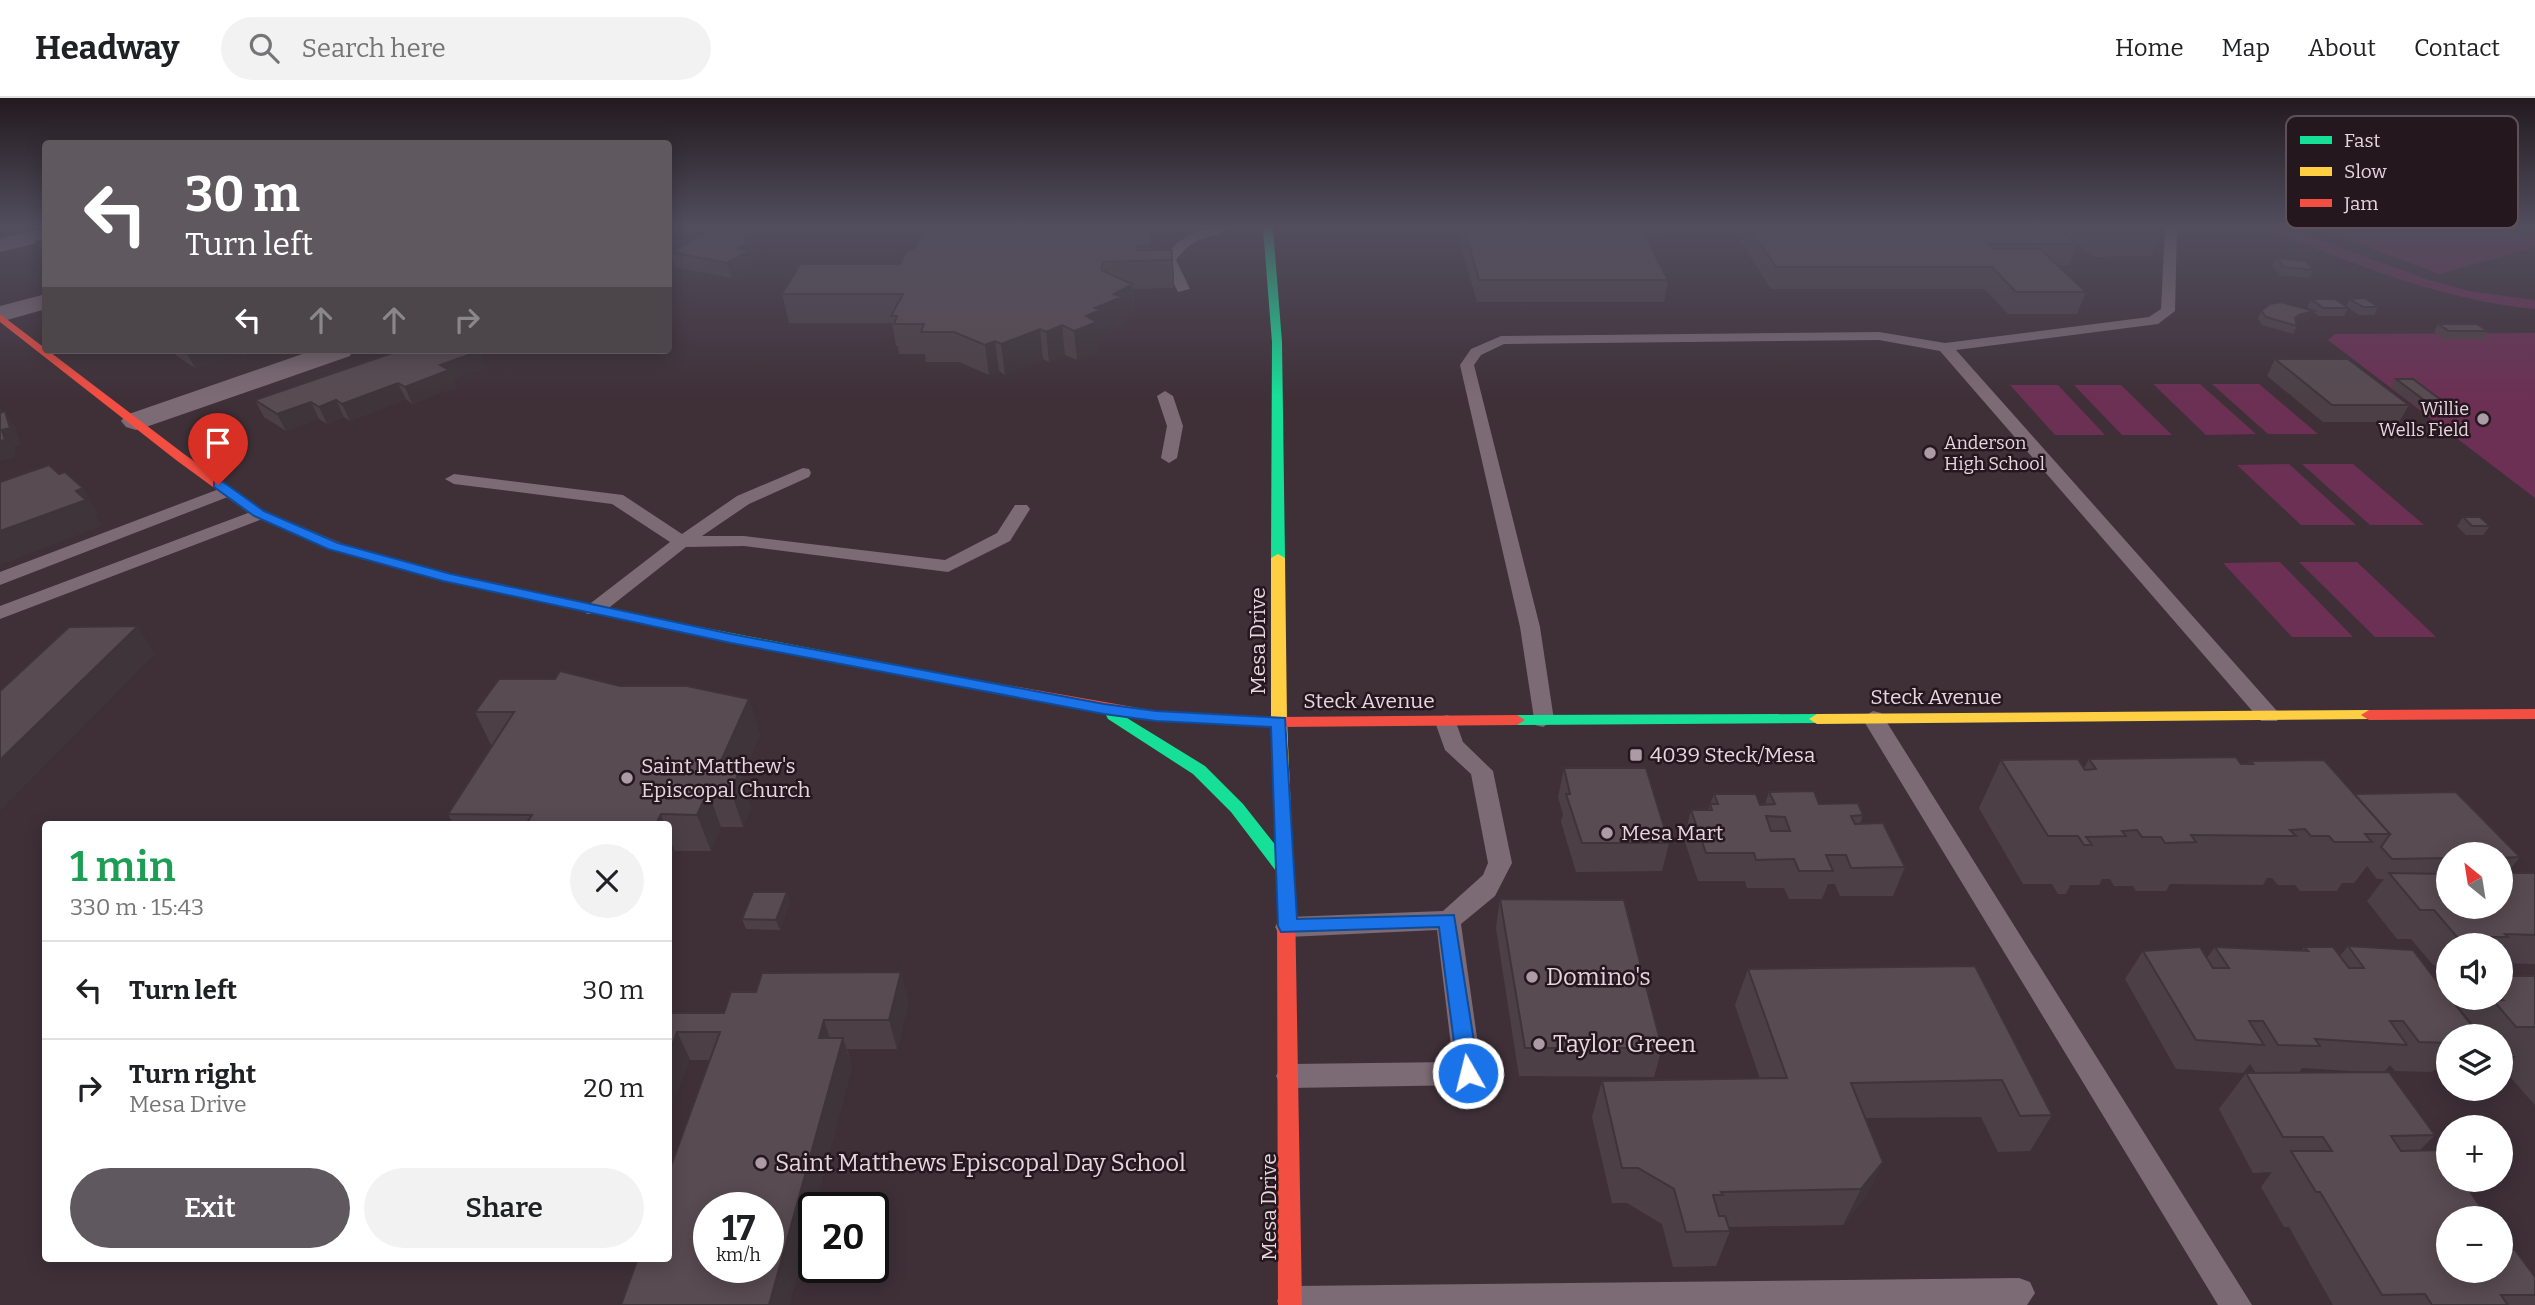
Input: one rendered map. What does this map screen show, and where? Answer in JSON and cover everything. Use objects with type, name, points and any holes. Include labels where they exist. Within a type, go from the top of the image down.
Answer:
[{"type":"street","name":"Mesa Drive","points":[[1272,284],[1278,354],[1279,722],[1288,926],[1290,1303]]},
{"type":"street","points":[[0,316],[42,302]]},
{"type":"street","name":"Steck Avenue","points":[[0,316],[42,348]]},
{"type":"street","name":"Steck Avenue","points":[[49,354],[259,514],[333,546],[448,578],[594,610],[1104,709],[1156,716],[1279,722],[2535,714]]},
{"type":"street","points":[[136,421],[329,354]]},
{"type":"street","points":[[1104,709],[1199,770],[1237,808],[1285,870]]},
{"type":"lane","points":[[1181,284],[1183,289]]},
{"type":"lane","points":[[1543,720],[1531,627],[1467,365],[1476,352],[1501,340],[1879,336],[1945,347],[2152,321],[2168,311],[2169,284]]},
{"type":"lane","points":[[1945,347],[2269,716]]},
{"type":"lane","points":[[1165,396],[1175,426],[1169,458]]},
{"type":"lane","points":[[594,610],[682,542],[743,500],[803,473]]},
{"type":"lane","points":[[454,479],[617,499],[682,542],[744,541],[948,566],[1004,537],[1021,509]]},
{"type":"lane","points":[[0,579],[227,491]]},
{"type":"lane","points":[[0,613],[259,514]]},
{"type":"lane","points":[[1873,718],[2236,1305]]},
{"type":"lane","points":[[1288,926],[1448,920],[1497,877],[1500,863],[1482,771],[1453,745],[1447,722]]},
{"type":"lane","points":[[1290,1076],[1468,1073],[1448,920]]},
{"type":"lane","points":[[1290,1303],[2019,1293]]},
{"type":"shaded area","points":[[2418,284],[2445,284],[2469,291],[2535,300],[2535,309],[2464,297]]},
{"type":"shaded area","name":"Willie Wells Field","points":[[2535,333],[2535,498],[2328,340],[2335,334]]},
{"type":"shaded area","points":[[2153,384],[2200,384],[2256,434],[2206,435]]},
{"type":"shaded area","points":[[2212,384],[2259,384],[2318,434],[2268,434]]},
{"type":"shaded area","points":[[2010,385],[2058,385],[2105,435],[2055,435]]},
{"type":"shaded area","points":[[2074,385],[2121,385],[2172,435],[2122,435]]},
{"type":"shaded area","points":[[2289,464],[2356,525],[2301,525],[2237,465]]},
{"type":"shaded area","points":[[2302,464],[2353,464],[2424,525],[2370,525]]},
{"type":"shaded area","points":[[2280,562],[2353,637],[2292,637],[2223,563]]},
{"type":"shaded area","points":[[2299,562],[2357,562],[2436,637],[2375,637]]},
{"type":"building","points":[[788,284],[1131,284],[1114,294],[1122,297],[1095,308],[1100,310],[1086,316],[1097,322],[1074,331],[1062,325],[1046,332],[1040,329],[1001,344],[995,341],[985,345],[954,332],[921,332],[924,324],[894,324],[897,316],[891,316],[903,294],[782,294]]},
{"type":"building","points":[[2009,284],[2078,284],[2086,292],[2016,292]]},
{"type":"building","points":[[2365,298],[2378,307],[2363,307],[2350,299]]},
{"type":"building","points":[[2311,299],[2335,299],[2348,308],[2323,308]]},
{"type":"building","points":[[2281,302],[2314,311],[2295,318],[2297,326],[2266,317],[2261,311],[2270,304]]},
{"type":"building","points":[[2438,324],[2477,324],[2488,331],[2449,331]]},
{"type":"building","points":[[389,354],[471,354],[440,365],[449,370],[405,387],[398,383],[342,404],[336,400],[319,407],[311,402],[277,414],[255,400]]},
{"type":"building","points":[[2275,359],[2348,359],[2409,405],[2332,405]]},
{"type":"building","points":[[2396,379],[2413,379],[2441,400],[2424,400]]},
{"type":"building","points":[[5,411],[10,428],[2,430],[5,440],[0,441],[0,413]]},
{"type":"building","points":[[49,465],[59,474],[65,472],[83,488],[76,491],[86,500],[0,531],[0,482]]},
{"type":"building","points":[[2463,517],[2480,517],[2490,526],[2472,526]]},
{"type":"building","points":[[138,626],[0,760],[0,691],[69,627]]},
{"type":"building","name":"Saint Matthew's Episcopal Church","points":[[560,671],[620,686],[687,686],[749,699],[716,772],[739,772],[731,791],[708,791],[697,815],[661,814],[658,821],[528,821],[532,815],[448,814],[514,712],[475,712],[499,679],[555,679]]},
{"type":"building","points":[[2236,757],[2241,764],[2253,764],[2250,761],[2324,760],[2390,834],[2365,834],[2372,842],[2334,842],[2329,836],[2311,836],[2305,829],[2290,830],[2296,836],[2191,835],[2196,842],[2165,843],[2161,837],[2142,837],[2137,830],[2122,831],[2126,836],[2086,837],[2092,845],[2084,845],[2078,836],[2048,836],[2001,760],[2078,759],[2085,770],[2096,769],[2089,759]]},
{"type":"building","points":[[1564,768],[1646,768],[1669,843],[1582,843],[1566,794],[1570,794]]},
{"type":"building","points":[[1814,791],[1819,804],[1858,803],[1863,815],[1851,816],[1855,824],[1883,823],[1905,867],[1851,868],[1846,855],[1826,855],[1833,871],[1799,871],[1794,859],[1756,860],[1754,853],[1706,853],[1691,810],[1712,810],[1710,804],[1718,804],[1714,794],[1756,794],[1760,805],[1775,804],[1769,792]],"holes":[[[1766,816],[1785,817],[1790,831],[1771,831]]]},
{"type":"building","points":[[2456,792],[2505,842],[2436,842],[2436,858],[2392,859],[2381,847],[2390,834],[2354,794]]},
{"type":"building","points":[[2389,873],[2436,874],[2436,912],[2420,910]]},
{"type":"building","points":[[2513,873],[2535,873],[2535,935],[2454,933],[2442,919],[2513,919]]},
{"type":"building","points":[[753,892],[787,892],[776,920],[742,919]]},
{"type":"building","points":[[1500,899],[1624,900],[1662,1048],[1525,1048]]},
{"type":"building","points":[[2348,946],[2413,950],[2436,980],[2436,1010],[2459,1010],[2471,1024],[2436,1024],[2436,1043],[2419,1042],[2403,1021],[2390,1021],[2407,1045],[2315,1039],[2320,1046],[2278,1045],[2263,1021],[2249,1021],[2264,1045],[2196,1040],[2143,951],[2200,947],[2213,968],[2229,968],[2215,947],[2308,951],[2304,947],[2333,947],[2349,968],[2364,968]]},
{"type":"building","points":[[1975,966],[2052,1115],[2020,1116],[2002,1080],[1851,1083],[1883,1162],[1861,1189],[1721,1192],[1723,1195],[1713,1195],[1719,1216],[1725,1216],[1730,1231],[1686,1232],[1674,1189],[1638,1168],[1622,1168],[1602,1081],[1787,1078],[1748,969]]},
{"type":"building","name":"Saint Matthews Episcopal Day School","points":[[901,972],[889,1020],[824,1020],[819,1038],[843,1038],[800,1192],[798,1192],[784,1251],[784,1192],[693,1192],[693,1283],[775,1283],[769,1305],[621,1305],[637,1262],[672,1262],[672,1163],[720,1032],[677,1032],[672,1045],[672,1013],[724,1013],[731,992],[756,992],[762,973]]},
{"type":"building","points":[[2513,976],[2535,976],[2535,1027],[2516,1027],[2502,1010],[2513,1010]]},
{"type":"building","points":[[2389,1072],[2435,1135],[2391,1136],[2401,1151],[2436,1150],[2436,1192],[2470,1192],[2480,1206],[2436,1206],[2436,1283],[2513,1283],[2515,1250],[2535,1277],[2535,1295],[2501,1295],[2508,1305],[2432,1305],[2425,1294],[2382,1295],[2320,1192],[2316,1192],[2291,1151],[2332,1151],[2323,1137],[2283,1137],[2246,1073]]},
{"type":"traffic: fast","points":[[1272,284],[1277,342],[1278,558]]},
{"type":"traffic: fast","points":[[623,616],[950,680]]},
{"type":"traffic: fast","points":[[1114,715],[1199,770],[1237,808],[1285,870]]},
{"type":"traffic: fast","points":[[1517,720],[1817,719]]},
{"type":"traffic: slow","points":[[353,551],[448,578],[623,616]]},
{"type":"traffic: slow","points":[[1278,558],[1279,722],[1286,903]]},
{"type":"traffic: slow","points":[[1817,719],[2369,715]]},
{"type":"traffic: jam","points":[[0,317],[42,350]]},
{"type":"traffic: jam","points":[[48,354],[180,457],[259,514],[353,551]]},
{"type":"traffic: jam","points":[[950,680],[1156,716],[1279,722],[1517,720]]},
{"type":"traffic: jam","points":[[2369,715],[2535,714]]},
{"type":"traffic: jam","points":[[1286,903],[1290,1305]]},
{"type":"place","name":"Willie Wells Field","points":[[2483,419]]},
{"type":"place","name":"Anderson High School","points":[[1930,453]]},
{"type":"place","name":"4039 Steck/Mesa","points":[[1636,755]]},
{"type":"place","name":"Saint Matthew's Episcopal Church","points":[[627,778]]},
{"type":"place","name":"Mesa Mart","points":[[1607,833]]},
{"type":"place","name":"Domino's","points":[[1532,977]]},
{"type":"place","name":"Taylor Green","points":[[1539,1044]]},
{"type":"place","name":"Saint Matthews Episcopal Day School","points":[[761,1163]]},
{"type":"route","points":[[218,485],[259,514],[333,546],[448,578],[731,639],[1104,709],[1156,716],[1279,722],[1288,926],[1448,920],[1468,1073]]}]
